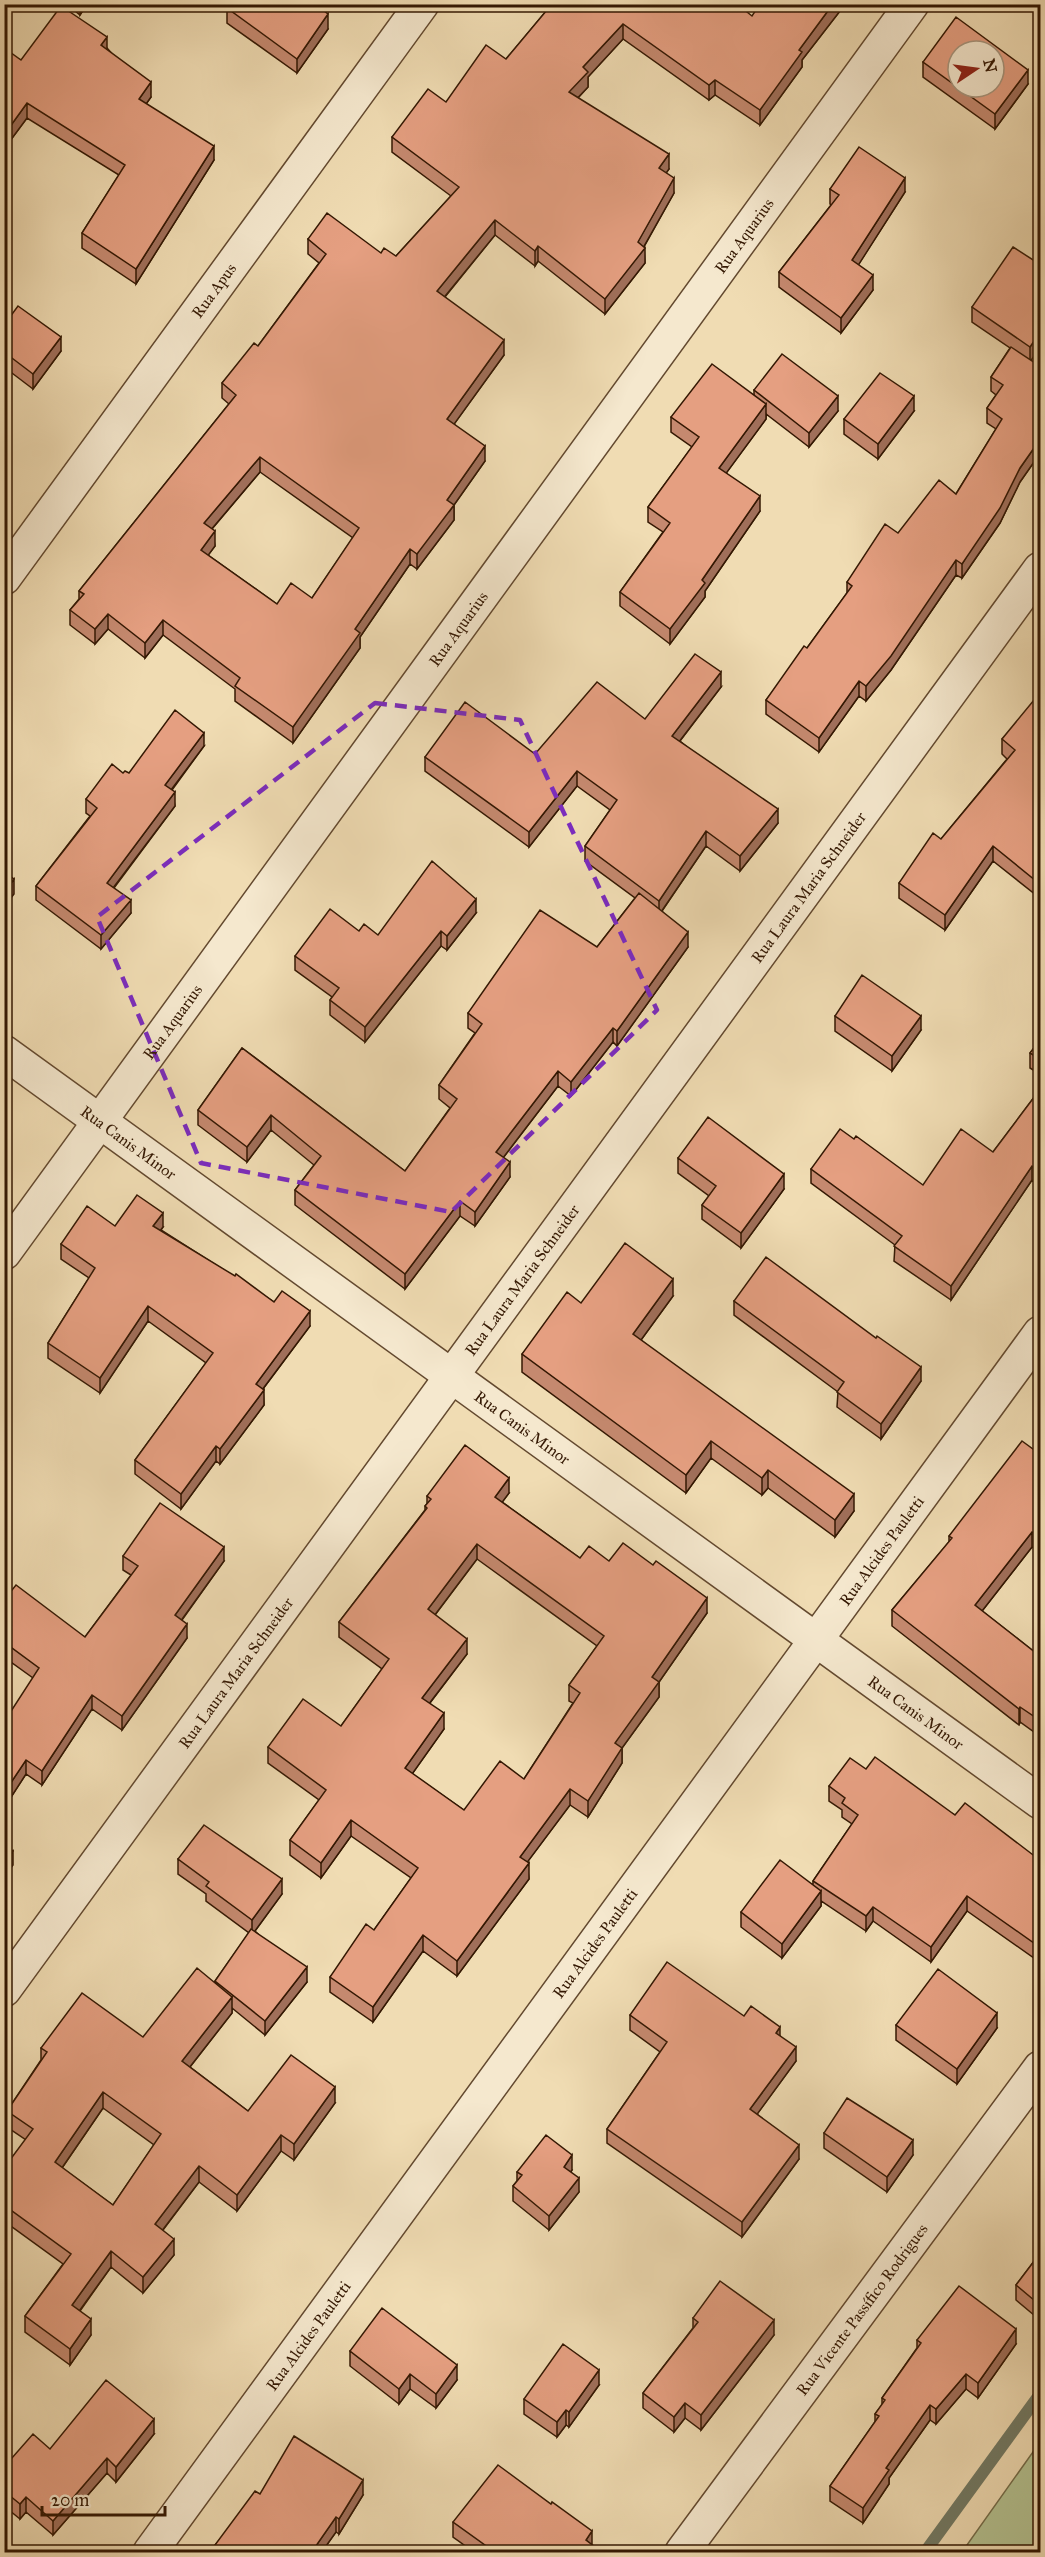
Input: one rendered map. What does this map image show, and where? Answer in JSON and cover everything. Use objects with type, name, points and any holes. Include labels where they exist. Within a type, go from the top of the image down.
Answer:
[{"type":"street","name":"Rua Apus","points":[[4,578],[422,4]]},
{"type":"street","name":"Rua Aquarius","points":[[4,1253],[912,4]]},
{"type":"street","name":"Rua Laura Maria Schneider","points":[[4,1990],[1038,579]]},
{"type":"street","name":"Rua Canis Minor","points":[[4,1052],[1041,1802]]},
{"type":"street","name":"Rua Alcides Pauletti","points":[[150,2553],[1041,1333]]},
{"type":"street","name":"Rua Vicente Passífico Rodrigues","points":[[682,2553],[1041,2068]]},
{"type":"highlighted area","points":[[375,703],[520,720],[657,1010],[451,1212],[201,1163],[97,917]]},
{"type":"green space","points":[[1040,2442],[1040,2552],[962,2552]]},
{"type":"building","points":[[229,4],[315,4],[328,14],[297,59],[227,8]]},
{"type":"building","points":[[552,4],[737,4],[752,16],[760,4],[833,4],[799,50],[802,52],[760,110],[715,80],[709,85],[623,24],[583,67],[588,72],[569,92],[669,154],[659,168],[674,178],[638,242],[645,248],[605,299],[538,246],[535,251],[495,220],[437,291],[504,340],[447,419],[485,446],[447,500],[454,505],[417,554],[410,549],[355,629],[360,633],[293,727],[235,686],[240,678],[163,620],[145,643],[108,614],[95,629],[70,610],[84,594],[79,591],[236,395],[222,383],[254,343],[258,346],[326,254],[308,239],[327,213],[381,253],[384,248],[396,256],[459,187],[392,137],[428,89],[446,102],[486,45],[506,59]],"holes":[[[260,457],[359,528],[312,598],[291,583],[277,604],[201,550],[215,531],[204,523]]]},
{"type":"building","points":[[61,6],[107,37],[101,45],[151,82],[139,99],[214,146],[136,269],[82,233],[125,165],[27,103],[4,135],[4,53],[7,50],[21,60]]},
{"type":"building","points":[[956,17],[986,39],[946,39],[946,79],[923,62]]},
{"type":"building","points":[[1006,54],[1028,70],[995,114],[974,99],[1006,99]]},
{"type":"building","points":[[859,147],[905,178],[852,260],[873,275],[841,318],[779,272],[839,195],[830,189]]},
{"type":"building","points":[[1013,247],[1041,265],[1041,331],[1030,347],[972,307]]},
{"type":"building","points":[[18,306],[61,337],[33,374],[4,352],[4,325]]},
{"type":"building","points":[[1011,347],[1041,367],[1041,438],[1020,468],[1000,508],[962,564],[956,560],[891,656],[866,686],[859,681],[819,738],[766,700],[804,646],[807,648],[852,586],[847,582],[885,524],[898,533],[939,480],[956,494],[1002,419],[987,408],[1003,385],[991,377]]},
{"type":"building","points":[[782,354],[838,396],[809,433],[754,390]]},
{"type":"building","points":[[712,364],[766,404],[719,468],[760,496],[702,580],[705,583],[670,629],[620,592],[670,523],[648,507],[699,437],[671,417]]},
{"type":"building","points":[[880,373],[914,396],[878,444],[844,419]]},
{"type":"building","points":[[695,654],[721,672],[672,736],[778,809],[740,856],[706,831],[659,901],[585,846],[617,800],[577,771],[529,832],[425,757],[465,702],[535,754],[597,682],[645,719]]},
{"type":"building","points":[[1034,700],[1041,705],[1041,885],[993,846],[945,915],[899,883],[933,833],[941,839],[1015,750],[1002,739]]},
{"type":"building","points":[[175,710],[204,733],[165,785],[175,792],[107,883],[131,900],[101,935],[36,886],[97,808],[86,799],[112,764],[123,773],[125,771],[129,773]]},
{"type":"building","points":[[432,861],[476,899],[447,936],[441,931],[365,1027],[330,1000],[339,988],[295,956],[330,909],[359,931],[364,924],[378,935]]},
{"type":"building","points":[[4,872],[14,879],[4,893]]},
{"type":"building","points":[[639,893],[688,932],[617,1031],[613,1028],[571,1082],[558,1071],[496,1152],[510,1162],[475,1212],[460,1201],[405,1274],[295,1190],[321,1156],[271,1115],[247,1147],[198,1110],[242,1048],[405,1171],[457,1099],[439,1085],[482,1024],[468,1013],[540,910],[597,947]]},
{"type":"building","points":[[862,975],[921,1016],[892,1056],[835,1016]]},
{"type":"building","points":[[1041,1039],[1041,1060],[1030,1053]]},
{"type":"building","points":[[1041,1088],[1041,1173],[1032,1166],[951,1286],[894,1246],[902,1236],[811,1169],[840,1129],[854,1139],[856,1136],[923,1185],[961,1129],[993,1152]]},
{"type":"building","points":[[708,1117],[784,1174],[741,1233],[702,1205],[716,1186],[678,1158]]},
{"type":"building","points":[[137,1195],[163,1213],[153,1226],[235,1276],[236,1274],[274,1302],[282,1291],[310,1311],[256,1384],[264,1390],[220,1449],[216,1446],[181,1494],[135,1460],[213,1353],[148,1306],[100,1378],[48,1343],[95,1268],[61,1244],[87,1206],[115,1226]]},
{"type":"building","points":[[625,1243],[673,1279],[633,1334],[854,1494],[835,1520],[768,1470],[762,1478],[711,1441],[686,1475],[522,1354],[567,1292],[581,1303]]},
{"type":"building","points":[[766,1257],[876,1338],[877,1336],[921,1367],[881,1424],[837,1392],[844,1382],[734,1301]]},
{"type":"building","points":[[1022,1441],[1041,1455],[1041,1538],[1032,1532],[975,1605],[1041,1657],[1041,1721],[1020,1707],[1019,1709],[892,1610],[952,1538],[949,1536]]},
{"type":"building","points":[[465,1445],[509,1478],[495,1497],[580,1558],[589,1546],[609,1561],[623,1543],[653,1565],[656,1561],[707,1598],[652,1677],[659,1682],[615,1743],[622,1748],[588,1801],[570,1789],[520,1857],[529,1863],[457,1961],[423,1935],[373,2007],[330,1977],[366,1924],[374,1930],[418,1868],[351,1820],[321,1863],[290,1840],[326,1790],[268,1747],[303,1699],[341,1726],[389,1659],[339,1622],[427,1508],[425,1506],[431,1499],[427,1496]],"holes":[[[477,1544],[604,1636],[569,1685],[580,1693],[524,1779],[500,1761],[464,1810],[405,1768],[444,1713],[422,1698],[467,1639],[428,1609]]]},
{"type":"building","points":[[160,1503],[224,1547],[175,1615],[187,1624],[122,1716],[92,1695],[42,1771],[26,1760],[4,1793],[4,1722],[39,1668],[4,1642],[4,1600],[16,1585],[85,1637],[138,1566],[123,1556]]},
{"type":"building","points":[[875,1757],[955,1815],[965,1803],[1041,1861],[1041,1948],[967,1896],[931,1947],[873,1907],[866,1916],[813,1881],[858,1815],[842,1803],[845,1798],[829,1786],[850,1758],[866,1769]]},
{"type":"building","points":[[204,1825],[282,1879],[252,1920],[206,1886],[209,1882],[178,1859]]},
{"type":"building","points":[[4,1845],[13,1851],[4,1862]]},
{"type":"building","points":[[780,1860],[821,1891],[782,1944],[741,1912]]},
{"type":"building","points":[[251,1929],[307,1967],[265,2021],[215,1981]]},
{"type":"building","points":[[667,1962],[744,2016],[751,2006],[780,2027],[776,2033],[796,2047],[750,2109],[799,2145],[742,2222],[607,2129],[667,2042],[630,2015]]},
{"type":"building","points":[[197,1968],[232,1997],[182,2061],[248,2111],[291,2055],[335,2087],[294,2144],[281,2135],[237,2195],[199,2166],[155,2224],[174,2239],[143,2277],[111,2251],[72,2305],[91,2319],[70,2349],[25,2316],[71,2254],[4,2205],[4,2168],[33,2129],[7,2111],[47,2052],[41,2048],[82,1993],[143,2037]],"holes":[[[103,2092],[161,2134],[113,2205],[55,2162]]]},
{"type":"building","points":[[938,1969],[997,2013],[957,2069],[896,2025]]},
{"type":"building","points":[[847,2098],[913,2140],[887,2177],[824,2133]]},
{"type":"building","points":[[546,2135],[572,2155],[564,2167],[579,2178],[549,2216],[513,2186],[522,2175],[517,2172]]},
{"type":"building","points":[[1041,2252],[1041,2306],[1016,2285]]},
{"type":"building","points":[[720,2281],[774,2320],[701,2415],[685,2403],[674,2417],[643,2393],[698,2322],[693,2318]]},
{"type":"building","points":[[959,2286],[1016,2329],[978,2383],[966,2374],[936,2409],[930,2405],[886,2468],[889,2470],[863,2508],[830,2486],[879,2416],[875,2414],[885,2400],[882,2398],[921,2343],[917,2340]]},
{"type":"building","points":[[382,2308],[457,2365],[436,2394],[410,2374],[399,2389],[350,2351]]},
{"type":"building","points":[[563,2344],[599,2370],[569,2412],[566,2410],[557,2422],[524,2399]]},
{"type":"building","points":[[106,2380],[154,2419],[116,2467],[107,2458],[53,2521],[26,2497],[20,2504],[4,2491],[4,2467],[33,2434],[50,2449]]},
{"type":"building","points":[[294,2436],[363,2480],[339,2519],[336,2517],[311,2553],[226,2553],[215,2545],[255,2491],[260,2494]]},
{"type":"building","points":[[498,2465],[592,2531],[586,2540],[595,2547],[591,2553],[496,2553],[453,2522]]},
{"type":"waterway","points":[[925,2552],[1040,2394]]}]
